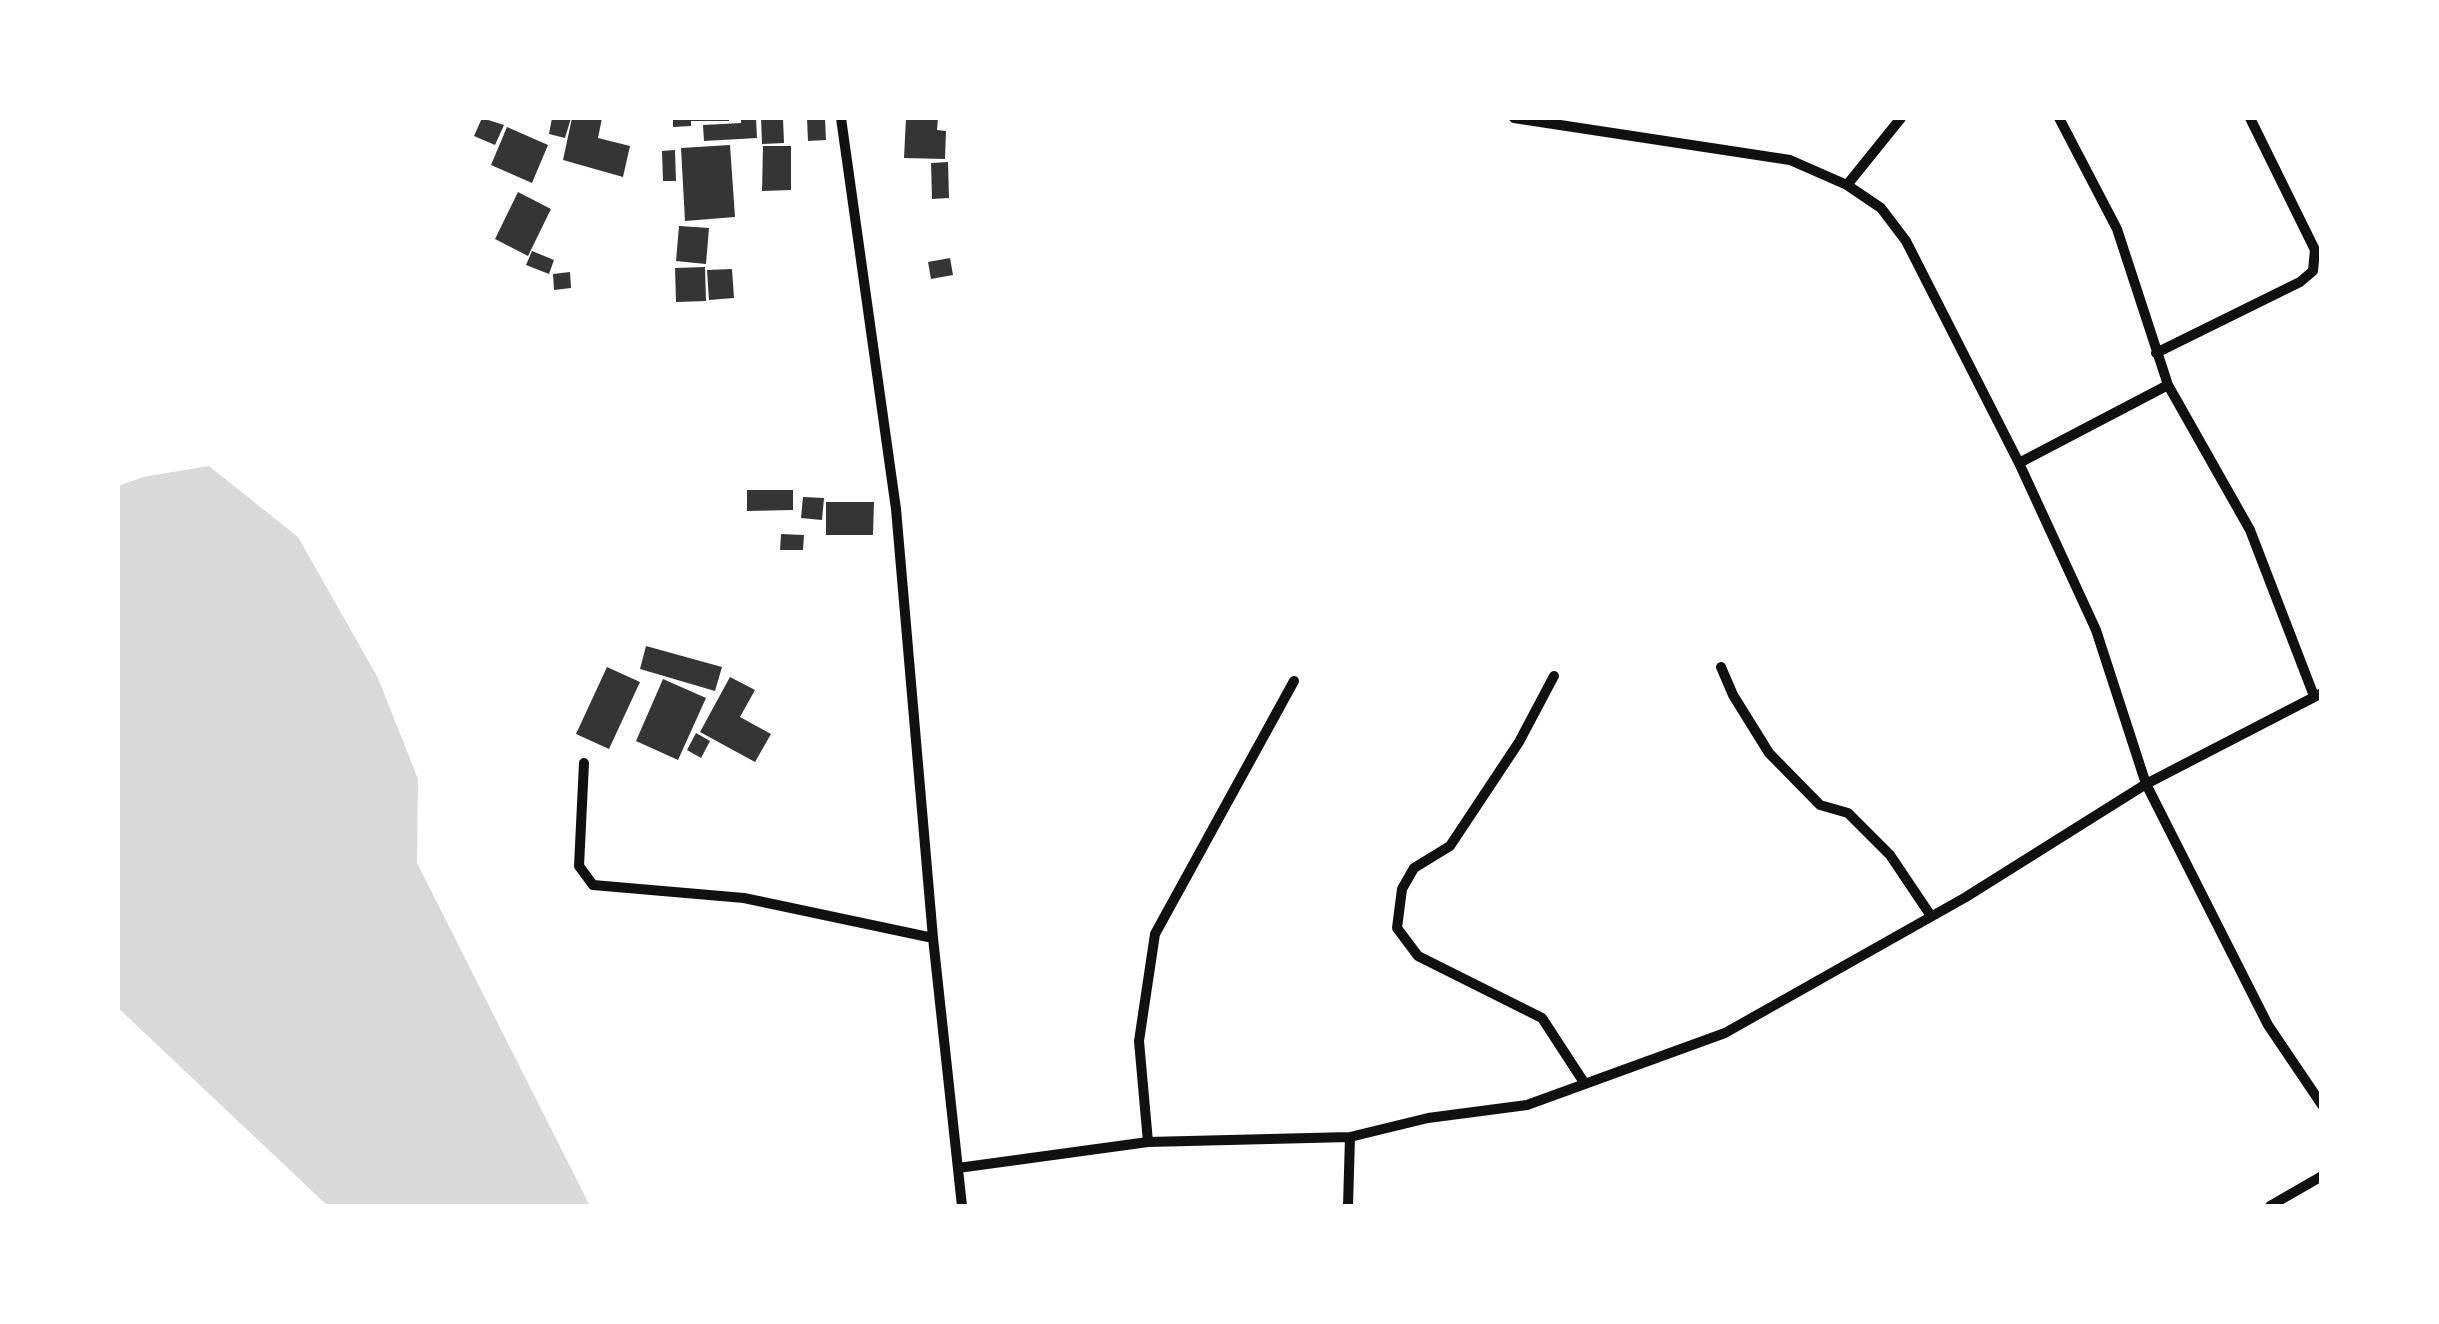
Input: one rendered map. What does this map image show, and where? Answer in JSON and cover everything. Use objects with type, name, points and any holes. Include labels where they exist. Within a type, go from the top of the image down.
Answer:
[{"type":"street","points":[[842,118],[896,509],[933,938],[962,1206]]},
{"type":"street","points":[[1514,118],[1790,160],[1847,185],[1881,208],[1906,241],[2019,463],[2096,630],[2146,784],[2268,1025],[2316,1083],[2322,1105]]},
{"type":"street","points":[[1847,185],[1901,118]]},
{"type":"street","points":[[958,1168],[1148,1142],[1350,1137],[1428,1118],[1527,1105],[1725,1033],[1930,916],[2146,784],[2318,694],[2250,530],[2168,385],[2117,229],[2059,118]]},
{"type":"street","points":[[2156,354],[2300,282],[2317,269],[2315,250],[2250,118]]},
{"type":"street","points":[[2019,463],[2168,385]]},
{"type":"street","points":[[1720,667],[1733,696],[1769,753],[1820,805],[1848,813],[1890,855],[1930,916]]},
{"type":"street","points":[[1554,676],[1520,742],[1450,846],[1414,868],[1402,889],[1397,928],[1418,956],[1542,1018],[1585,1084]]},
{"type":"street","points":[[1148,1142],[1139,1041],[1155,934],[1294,682]]},
{"type":"street","points":[[584,763],[579,866],[593,885],[744,898],[933,938]]},
{"type":"street","points":[[1348,1206],[1350,1137]]},
{"type":"street","points":[[2270,1206],[2322,1176]]},
{"type":"shaded area","points":[[209,466],[298,537],[378,678],[418,779],[417,863],[590,1206],[328,1206],[118,1008],[118,486],[143,477]]},
{"type":"building","points":[[482,118],[504,125],[495,145],[474,136]]},
{"type":"building","points":[[552,118],[571,118],[565,138],[549,134]]},
{"type":"building","points":[[572,118],[602,118],[598,138],[630,146],[623,177],[563,160]]},
{"type":"building","points":[[673,118],[729,121],[691,121],[691,126],[673,127]]},
{"type":"building","points":[[741,118],[756,118],[757,138],[704,141],[703,125],[741,123]]},
{"type":"building","points":[[761,118],[783,118],[784,143],[762,144]]},
{"type":"building","points":[[807,118],[825,118],[826,140],[808,141]]},
{"type":"building","points":[[906,118],[938,118],[937,130],[946,131],[945,159],[904,158]]},
{"type":"building","points":[[507,127],[548,145],[532,183],[491,165]]},
{"type":"building","points":[[730,145],[735,217],[685,221],[681,148]]},
{"type":"building","points":[[763,146],[791,146],[791,190],[762,191]]},
{"type":"building","points":[[675,150],[676,181],[663,181],[662,151]]},
{"type":"building","points":[[948,162],[949,198],[932,199],[931,163]]},
{"type":"building","points":[[518,192],[551,209],[528,256],[495,239]]},
{"type":"building","points":[[679,226],[709,228],[706,264],[676,261]]},
{"type":"building","points":[[532,251],[554,260],[549,274],[526,265]]},
{"type":"building","points":[[950,258],[953,275],[931,279],[928,262]]},
{"type":"building","points":[[705,267],[706,301],[676,302],[675,268]]},
{"type":"building","points":[[732,269],[734,298],[709,300],[707,270]]},
{"type":"building","points":[[570,272],[571,288],[554,290],[553,274]]},
{"type":"building","points":[[747,490],[793,490],[793,510],[747,511]]},
{"type":"building","points":[[803,497],[824,498],[822,520],[801,518]]},
{"type":"building","points":[[826,502],[874,502],[873,535],[826,535]]},
{"type":"building","points":[[781,534],[804,535],[803,550],[780,550]]},
{"type":"building","points":[[646,646],[722,667],[715,691],[640,669]]},
{"type":"building","points":[[607,667],[640,682],[609,749],[576,734]]},
{"type":"building","points":[[730,677],[755,690],[740,717],[771,734],[755,762],[700,732]]},
{"type":"building","points":[[663,679],[706,698],[678,760],[636,741]]},
{"type":"building","points":[[696,733],[710,741],[701,758],[687,750]]}]
